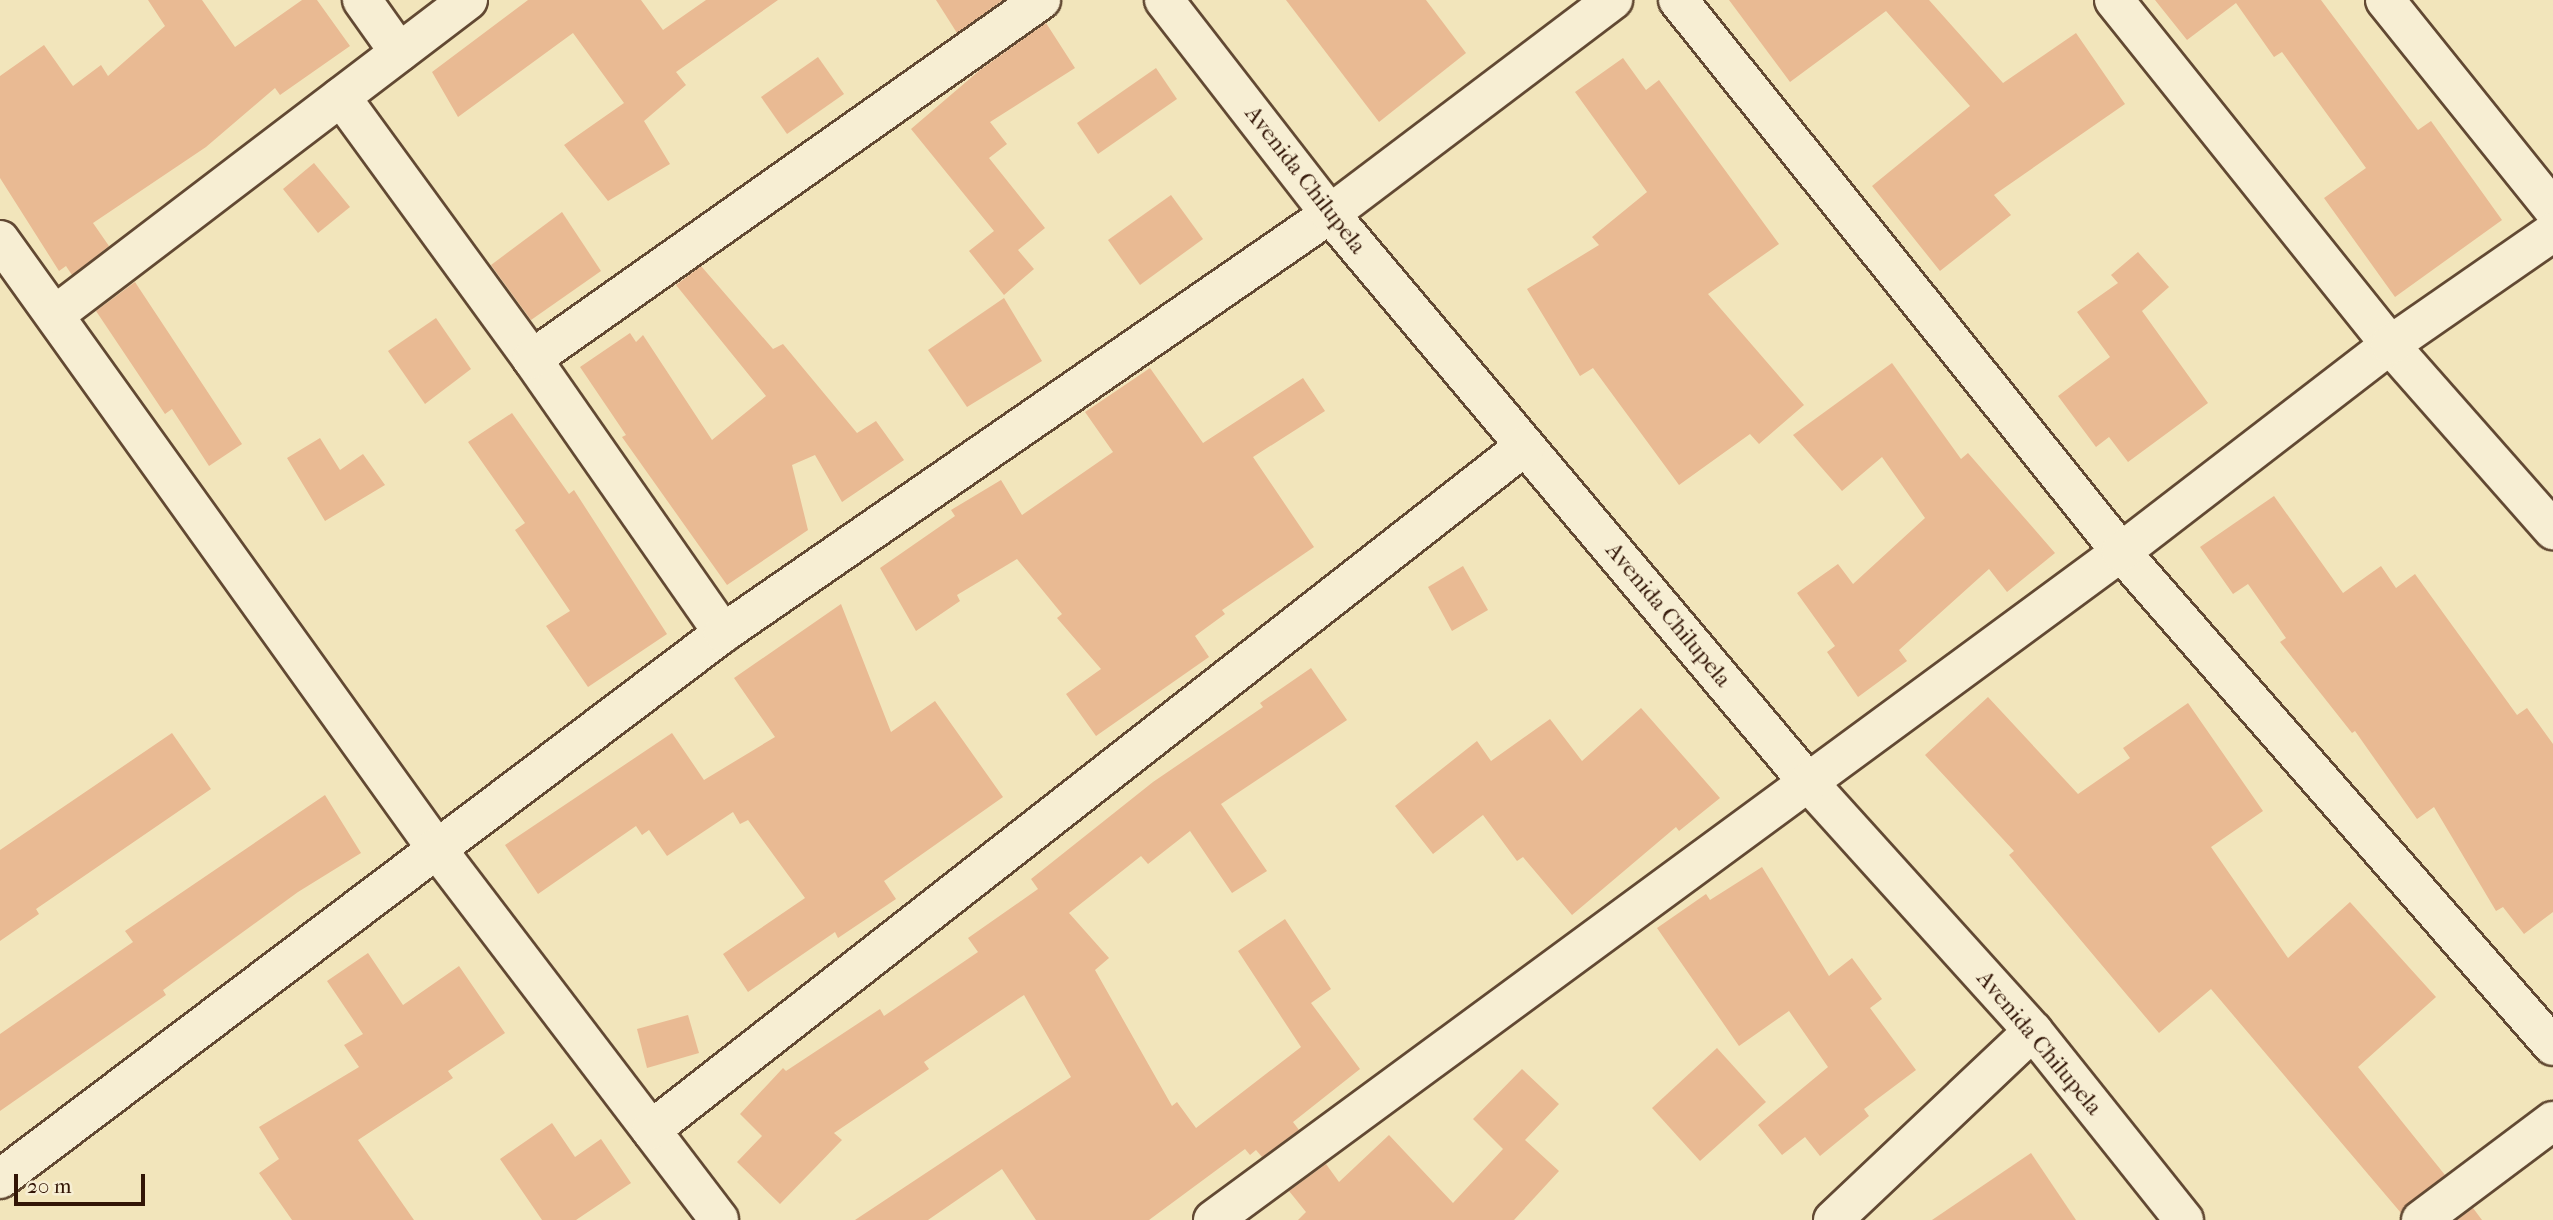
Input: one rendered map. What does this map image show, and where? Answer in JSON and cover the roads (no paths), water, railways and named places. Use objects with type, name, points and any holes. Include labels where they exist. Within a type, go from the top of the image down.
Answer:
[{"type":"street","points":[[362,0],[399,52]]},
{"type":"street","points":[[56,314],[468,0]]},
{"type":"street","points":[[532,359],[1041,0]]},
{"type":"street","name":"Avenida Chilupela","points":[[1164,0],[1330,214],[1808,782],[2033,1031],[2184,1220]]},
{"type":"street","points":[[0,1179],[723,633],[1330,214],[1613,0]]},
{"type":"street","points":[[1678,0],[2121,552],[2553,1046]]},
{"type":"street","points":[[2114,0],[2390,345],[2553,530]]},
{"type":"street","points":[[2385,0],[2553,209]]},
{"type":"street","points":[[341,97],[532,359],[723,633]]},
{"type":"street","points":[[1213,1220],[2121,552],[2390,345],[2553,232]]},
{"type":"street","points":[[0,240],[56,314],[436,848],[651,1130],[700,1213]]},
{"type":"street","points":[[651,1130],[1525,446]]},
{"type":"street","points":[[1833,1220],[2033,1031]]},
{"type":"street","points":[[2421,1220],[2553,1121]]}]
